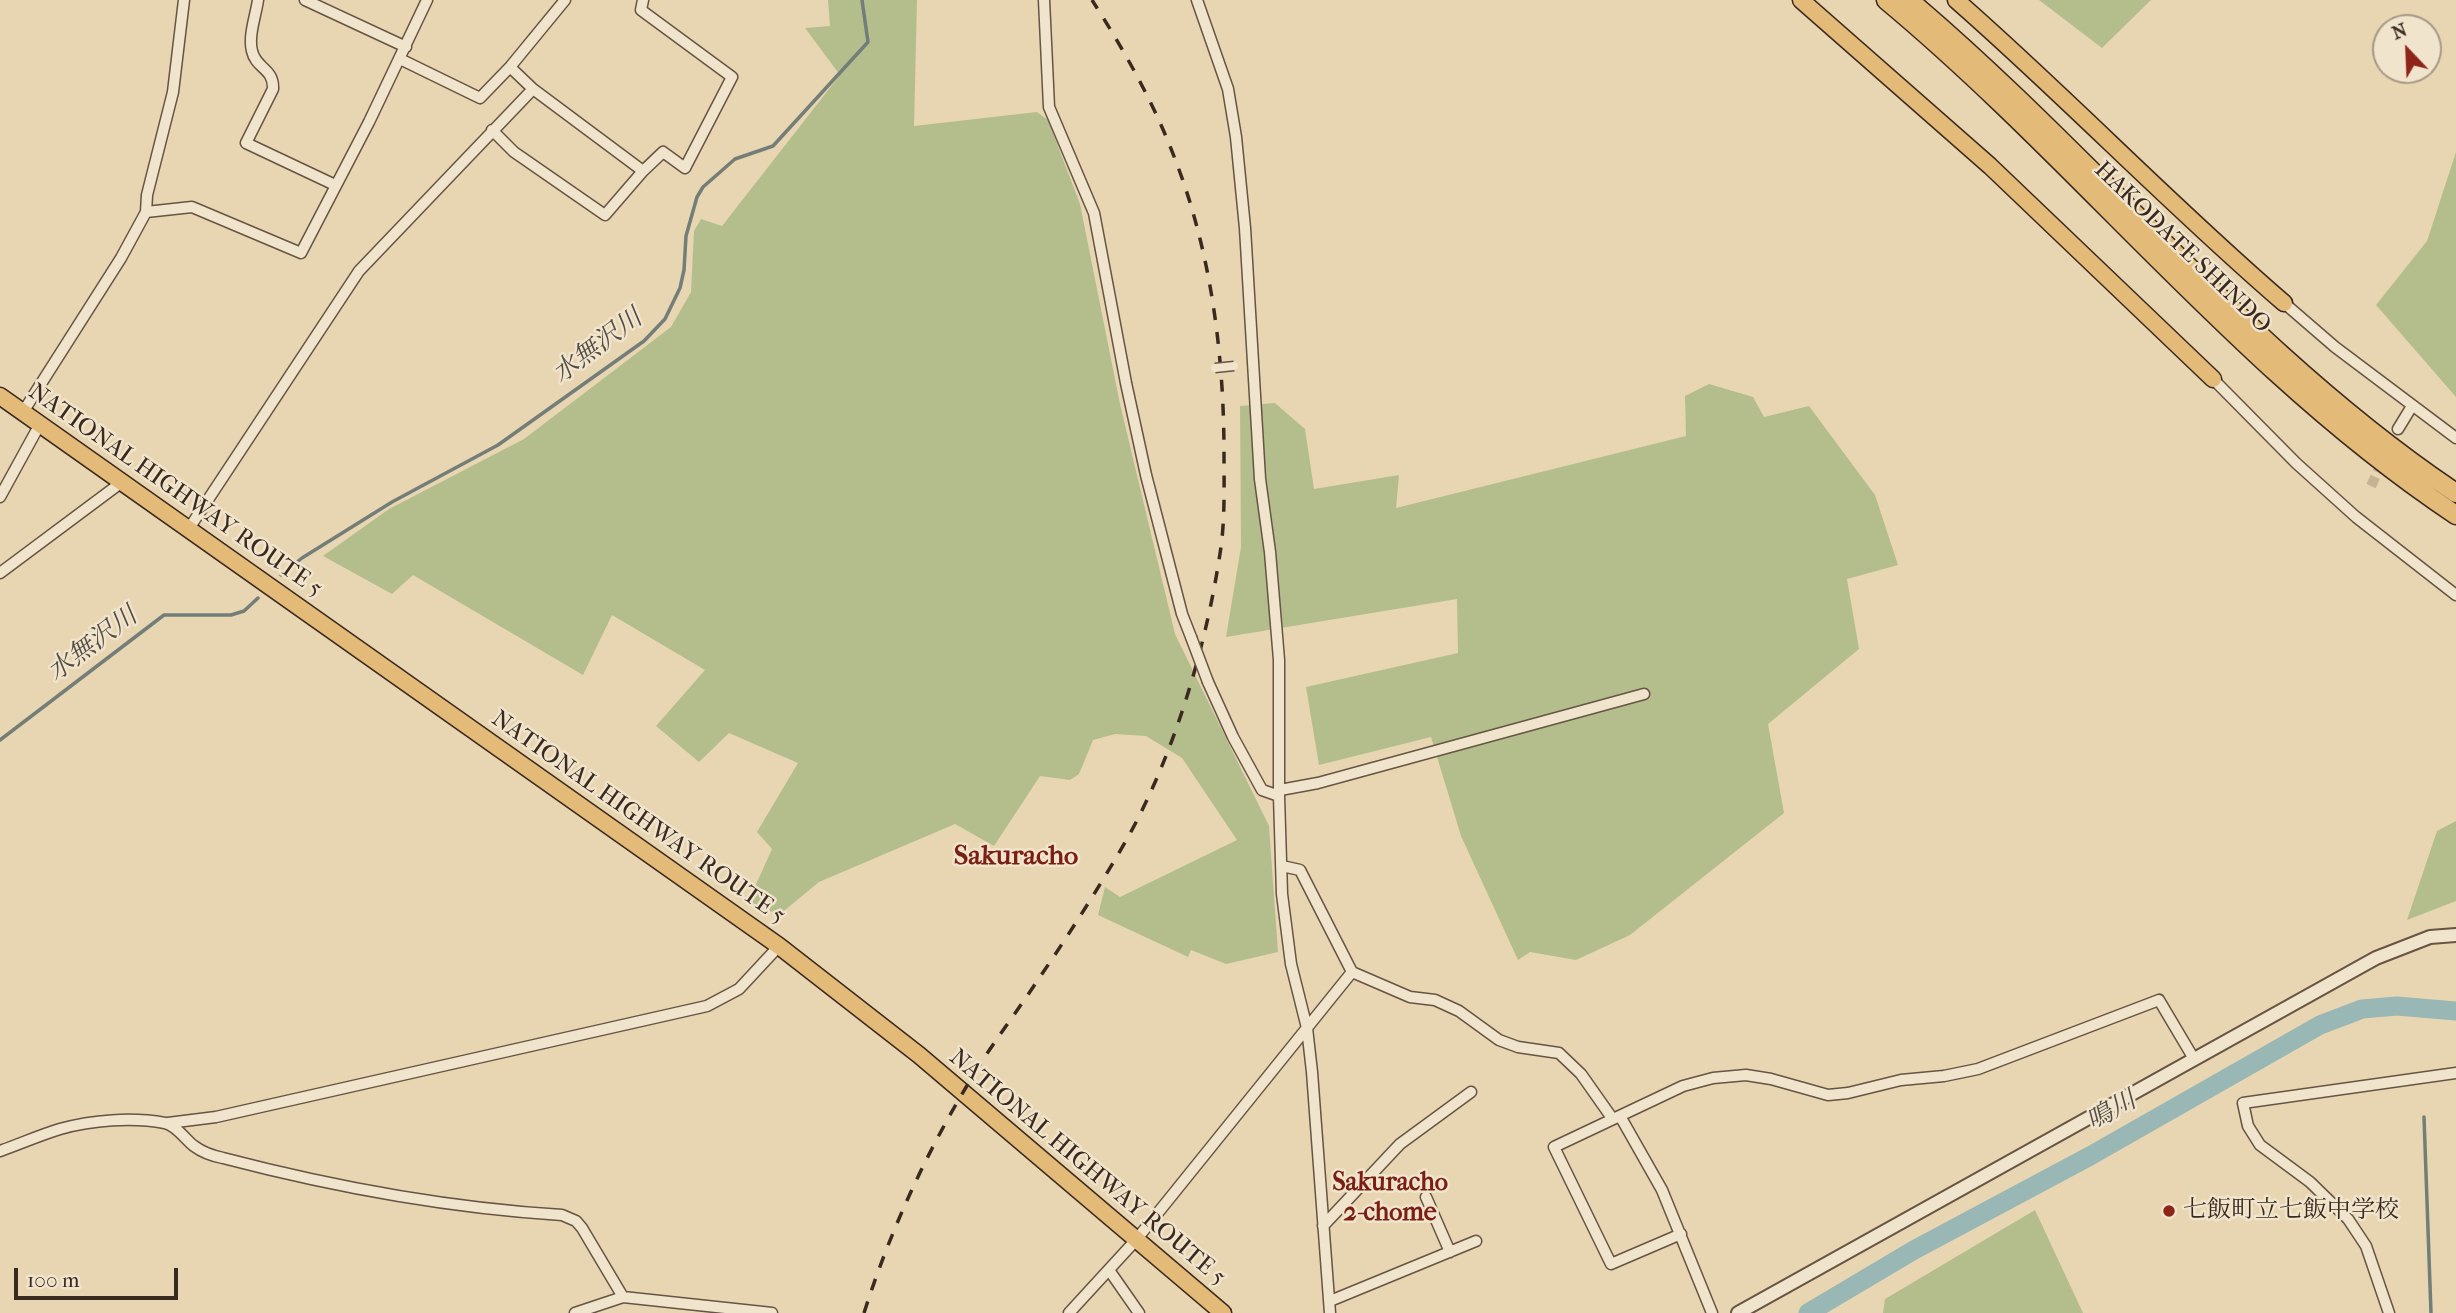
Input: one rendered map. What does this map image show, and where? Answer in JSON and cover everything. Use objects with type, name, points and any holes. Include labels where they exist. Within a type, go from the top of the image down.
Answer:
[{"type":"highway","points":[[1801,0],[1990,166],[2213,379]]},
{"type":"highway","name":"HAKODATE SHINDO","points":[[1886,0],[1982,85],[2199,301],[2270,367],[2366,450],[2414,488],[2456,515]]},
{"type":"highway","name":"HAKODATE SHINDO","points":[[1909,0],[1994,75],[2281,352],[2362,422],[2456,493]]},
{"type":"highway","name":"HAKODATE SHINDO","points":[[1956,0],[2206,234],[2284,303]]},
{"type":"highway","name":"NATIONAL HIGHWAY ROUTE 5","points":[[0,396],[779,946],[919,1055],[1223,1313]]},
{"type":"street","points":[[23,412],[121,258],[146,212],[147,195],[173,92],[184,0]]},
{"type":"street","points":[[258,0],[252,53],[273,79],[273,89],[246,143],[335,185]]},
{"type":"street","points":[[305,0],[405,47]]},
{"type":"street","points":[[146,212],[192,206],[301,253],[400,59],[427,0]]},
{"type":"street","points":[[400,59],[480,98],[510,67],[565,0]]},
{"type":"street","points":[[492,130],[514,152],[605,215],[663,152],[685,168],[732,77],[641,10],[643,0]]},
{"type":"street","points":[[1044,0],[1049,107],[1094,213],[1143,462],[1182,614],[1208,682],[1233,737],[1262,790],[1279,793],[1644,694]]},
{"type":"street","points":[[1197,0],[1228,89],[1236,137],[1245,228],[1260,479],[1270,552],[1279,660],[1282,894],[1291,964],[1307,1028],[1330,1313]]},
{"type":"street","points":[[510,67],[533,89],[643,171]]},
{"type":"street","points":[[188,530],[359,271],[533,89]]},
{"type":"street","points":[[2284,303],[2335,347],[2456,438]]},
{"type":"street","points":[[1215,368],[1234,366]]},
{"type":"street","points":[[2213,379],[2296,463],[2346,508],[2456,595]]},
{"type":"street","points":[[2398,429],[2412,407]]},
{"type":"street","points":[[0,497],[40,424]]},
{"type":"street","points":[[0,573],[122,482]]},
{"type":"street","points":[[1282,866],[1300,870],[1352,972],[1410,997],[1435,1000],[1459,1010],[1499,1040],[1518,1047],[1559,1053],[1581,1074],[1616,1117],[1662,1190],[1712,1313]]},
{"type":"street","points":[[1738,1313],[2376,958],[2430,937],[2456,935]]},
{"type":"street","points":[[0,1151],[79,1124],[136,1121],[169,1123],[216,1117],[707,1006],[739,989],[779,946]]},
{"type":"street","points":[[1069,1313],[1136,1240],[1352,972]]},
{"type":"street","points":[[1681,1234],[1612,1264],[1554,1147],[1683,1086],[1713,1078],[1746,1075],[1828,1095],[1848,1093],[1901,1080],[1967,1072],[2099,1025],[2159,1000],[2194,1059]]},
{"type":"street","points":[[2389,1313],[2366,1246],[2348,1219],[2310,1182],[2260,1145],[2248,1126],[2243,1103],[2456,1073]]},
{"type":"street","points":[[1323,1226],[1401,1144],[1471,1092]]},
{"type":"street","points":[[169,1123],[195,1147],[212,1155],[266,1168],[413,1200],[474,1209],[562,1215],[576,1221],[582,1228],[622,1297]]},
{"type":"street","points":[[1426,1198],[1450,1252]]},
{"type":"street","points":[[1330,1301],[1476,1241]]},
{"type":"street","points":[[1109,1270],[1139,1313]]},
{"type":"street","points":[[575,1313],[622,1297],[772,1313]]},
{"type":"green space","points":[[828,0],[917,0],[914,126],[1037,112],[1048,120],[1080,204],[1120,404],[1175,634],[1269,826],[1278,952],[1226,964],[1191,950],[1188,957],[1098,915],[1105,887],[1120,897],[1237,840],[1182,758],[1146,736],[1115,734],[1093,740],[1079,774],[1070,780],[1040,776],[994,846],[955,824],[819,882],[779,915],[748,902],[772,849],[757,832],[798,763],[729,733],[699,762],[656,726],[705,670],[612,615],[583,675],[413,575],[392,594],[323,556],[389,509],[524,439],[671,327],[691,292],[694,231],[701,219],[722,226],[840,75],[805,28],[830,26]]},
{"type":"green space","points":[[2039,0],[2151,0],[2102,48]]},
{"type":"green space","points":[[2456,152],[2456,397],[2376,305],[2427,241]]},
{"type":"green space","points":[[1709,384],[1753,397],[1764,417],[1809,406],[1875,495],[1898,565],[1847,579],[1859,649],[1768,724],[1784,813],[1630,935],[1576,960],[1530,952],[1518,960],[1461,836],[1431,737],[1319,765],[1306,687],[1458,653],[1457,599],[1226,637],[1241,547],[1240,406],[1275,403],[1305,429],[1314,489],[1399,475],[1396,508],[1686,436],[1685,396]]},
{"type":"green space","points":[[2456,821],[2456,901],[2407,920],[2437,831]]},
{"type":"green space","points":[[2035,1210],[2083,1313],[1883,1313],[1885,1299]]},
{"type":"waterway","name":"水無沢川","points":[[281,575],[302,558],[392,502],[498,445],[644,341],[665,319],[680,288],[686,236],[697,197],[703,187],[735,159],[773,146],[868,42],[862,0]]},
{"type":"waterway","name":"水無沢川","points":[[0,740],[164,615],[231,615],[244,611],[258,598]]},
{"type":"waterway","name":"鳴川","points":[[1808,1313],[1914,1250],[2090,1156],[2320,1025],[2362,1009],[2397,1006],[2456,1011]]},
{"type":"waterway","points":[[2424,1117],[2431,1313]]},
{"type":"tunnel","points":[[2371,486],[2398,429]]},
{"type":"railway","points":[[864,1313],[897,1222],[955,1107],[984,1058],[1091,899],[1144,806],[1187,697],[1215,584],[1223,524],[1223,416],[1218,341],[1206,267],[1198,230],[1167,138],[1138,77],[1092,0]]},
{"type":"place","name":"七飯町立七飯中学校","points":[[2169,1211]]},
{"type":"district","name":"Sakuracho","points":[[1016,857]]},
{"type":"district","name":"Sakuracho 2-chome","points":[[1390,1199]]}]
